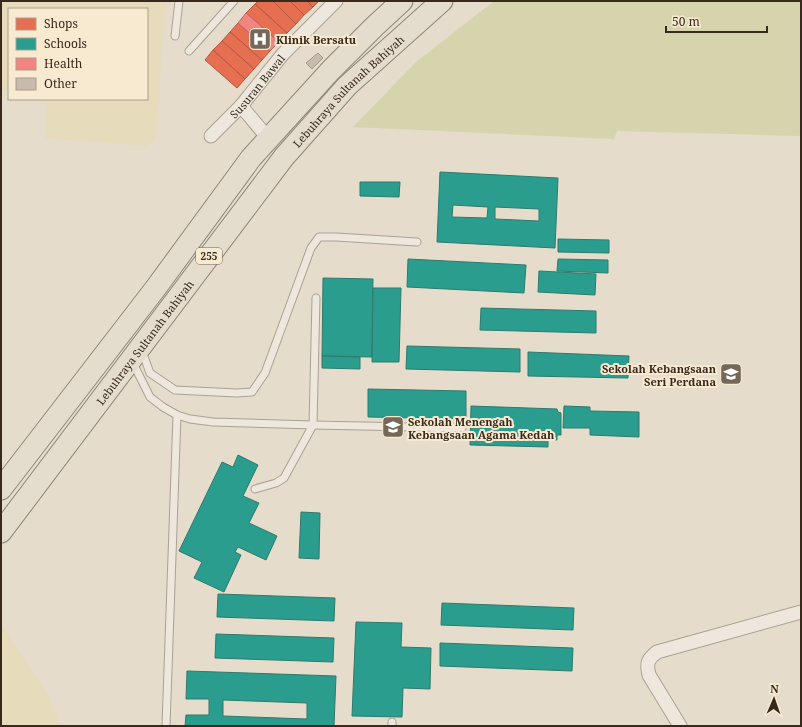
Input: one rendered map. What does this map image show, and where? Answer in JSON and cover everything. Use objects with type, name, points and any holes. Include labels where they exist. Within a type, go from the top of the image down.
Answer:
[{"type":"main road","name":"255","points":[[1,489],[155,289],[251,158],[331,70],[402,1]]},
{"type":"main road","name":"Lebuhraya Sultanah Bahiyah","points":[[1,532],[271,174],[347,86],[442,1]]},
{"type":"street","name":"Susuran Bawal","points":[[211,136],[241,106],[283,54],[336,1]]},
{"type":"street","points":[[241,106],[268,138]]},
{"type":"street","points":[[680,726],[649,675],[647,667],[650,658],[657,652],[801,612]]},
{"type":"lane","points":[[175,36],[179,1]]},
{"type":"lane","points":[[189,51],[234,1]]},
{"type":"lane","points":[[136,354],[150,373],[175,390],[237,393],[252,392],[265,373],[311,248],[319,238],[336,237],[417,242]]},
{"type":"lane","points":[[255,489],[276,484],[284,478],[313,425],[316,298]]},
{"type":"lane","points":[[136,354],[150,397],[177,416],[190,419],[212,422],[462,428]]},
{"type":"lane","points":[[166,726],[177,416]]},
{"type":"shaded area","points":[[1,1],[166,1],[155,140],[145,146],[45,138],[47,100],[148,100],[148,8],[8,8],[8,90],[1,89]]},
{"type":"shaded area","points":[[494,1],[801,1],[801,136],[617,131],[614,139],[353,127],[416,62]]},
{"type":"shaded area","points":[[1,625],[48,694],[60,726],[1,726]]},
{"type":"building: Shops","points":[[258,1],[273,1],[296,24],[287,33],[255,4]]},
{"type":"building: Shops","points":[[273,1],[290,1],[304,15],[296,24]]},
{"type":"building: Shops","points":[[290,1],[307,1],[313,7],[304,15]]},
{"type":"building: Shops","points":[[307,1],[319,1],[313,7]]},
{"type":"building: Shops","points":[[255,4],[287,33],[279,42],[246,13]]},
{"type":"building: Shops","points":[[238,23],[270,51],[262,60],[230,32]]},
{"type":"building: Shops","points":[[230,32],[262,60],[254,69],[222,41]]},
{"type":"building: Shops","points":[[222,41],[254,69],[245,79],[213,50]]},
{"type":"building: Shops","points":[[213,50],[245,79],[237,88],[205,60]]},
{"type":"building: Schools","points":[[440,172],[558,178],[555,248],[437,242]],"holes":[[[453,205],[488,207],[487,218],[452,217]],[[495,207],[539,209],[539,221],[495,219]]]},
{"type":"building: Schools","points":[[360,182],[400,182],[399,197],[360,196]]},
{"type":"building: Schools","points":[[558,239],[609,240],[609,253],[558,252]]},
{"type":"building: Schools","points":[[408,259],[526,265],[524,293],[407,287]]},
{"type":"building: Schools","points":[[558,259],[608,260],[608,273],[557,271]]},
{"type":"building: Schools","points":[[539,271],[596,274],[595,295],[538,292]]},
{"type":"building: Schools","points":[[323,278],[373,279],[372,357],[322,356]]},
{"type":"building: Schools","points":[[373,288],[401,288],[399,362],[372,362]]},
{"type":"building: Schools","points":[[481,308],[596,311],[596,333],[480,330]]},
{"type":"building: Schools","points":[[407,346],[520,349],[520,372],[406,369]]},
{"type":"building: Schools","points":[[528,352],[629,356],[628,378],[528,376]]},
{"type":"building: Schools","points":[[322,356],[360,357],[360,369],[322,368]]},
{"type":"building: Schools","points":[[368,389],[466,391],[466,419],[368,417]]},
{"type":"building: Schools","points":[[471,406],[557,409],[558,412],[561,413],[561,435],[557,435],[557,440],[548,440],[548,447],[470,445]]},
{"type":"building: Schools","points":[[564,406],[590,407],[590,411],[639,412],[639,437],[590,435],[590,428],[563,428]]},
{"type":"building: Schools","points":[[238,455],[258,465],[243,496],[259,503],[249,523],[277,536],[266,560],[238,547],[235,552],[241,555],[224,592],[194,578],[202,562],[179,551],[222,462],[233,467]]},
{"type":"building: Schools","points":[[301,512],[320,513],[319,559],[299,558]]},
{"type":"building: Schools","points":[[218,594],[335,598],[334,621],[217,617]]},
{"type":"building: Schools","points":[[442,603],[574,608],[573,630],[441,625]]},
{"type":"building: Schools","points":[[356,622],[402,623],[401,647],[431,648],[430,689],[403,688],[402,717],[352,716]]},
{"type":"building: Schools","points":[[216,634],[334,638],[333,662],[215,658]]},
{"type":"building: Schools","points":[[440,643],[573,648],[572,671],[440,666]]},
{"type":"building: Schools","points":[[187,671],[336,676],[334,726],[185,726],[186,715],[209,715],[209,699],[186,699]],"holes":[[[223,700],[307,703],[307,719],[223,716]]]},
{"type":"building: Health","points":[[246,13],[279,42],[270,51],[238,23]]},
{"type":"building: Other","points":[[318,53],[323,58],[312,69],[306,63]]},
{"type":"place","name":"Klinik Bersatu","points":[[260,39]]},
{"type":"place","name":"Sekolah Kebangsaan Seri Perdana","points":[[731,374]]},
{"type":"place","name":"Sekolah Menengah Kebangsaan Agama Kedah","points":[[393,427]]}]
